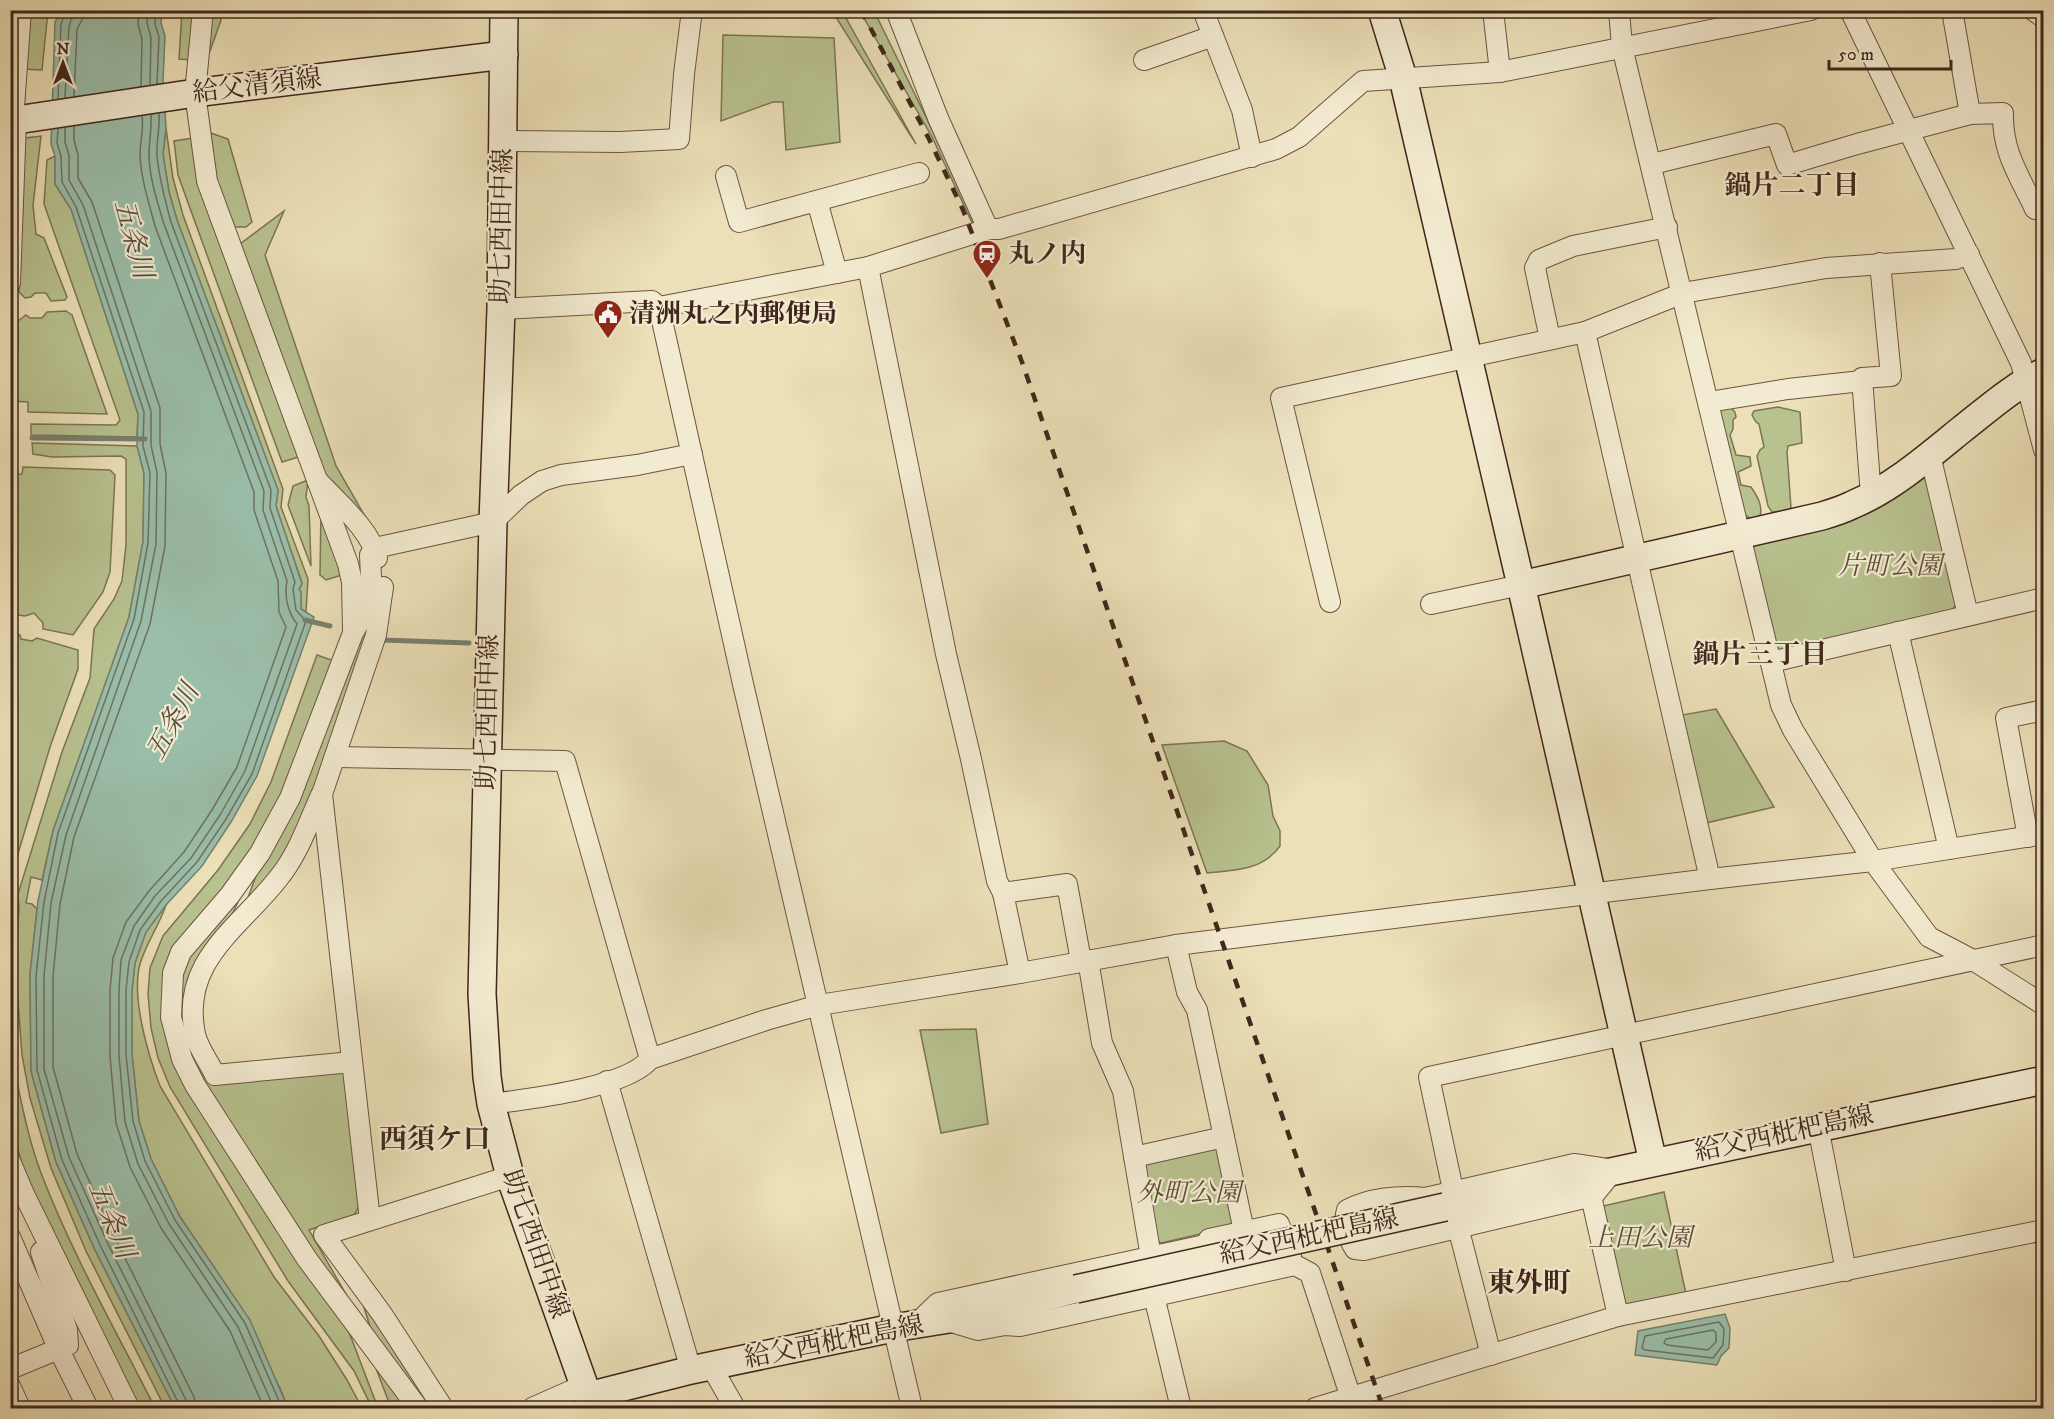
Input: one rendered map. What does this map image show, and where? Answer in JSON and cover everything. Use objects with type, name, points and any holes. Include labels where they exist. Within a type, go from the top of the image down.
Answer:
[{"type":"main road","name":"助七西田中線","points":[[504,10],[501,309],[493,522],[482,994],[487,1077],[491,1104],[510,1176],[588,1397]]},
{"type":"main road","points":[[1382,10],[1403,78],[1653,1162]]},
{"type":"main road","name":"給父清須線","points":[[16,121],[191,94],[504,55]]},
{"type":"main road","points":[[1521,585],[1822,516],[1852,505],[1875,494],[2034,376]]},
{"type":"main road","name":"給父西枇杷島線","points":[[588,1397],[700,1368],[904,1326],[946,1320],[1076,1288],[1452,1208],[1614,1170],[2043,1080]]},
{"type":"street","points":[[10,283],[21,10]]},
{"type":"street","points":[[203,10],[191,94],[207,181],[348,564],[352,582],[353,633]]},
{"type":"street","points":[[504,141],[620,142],[679,139],[692,10]]},
{"type":"street","points":[[896,10],[938,118],[988,229]]},
{"type":"street","points":[[1203,10],[1242,110],[1252,157]]},
{"type":"street","points":[[1493,10],[1500,72]]},
{"type":"street","points":[[1619,10],[1622,47],[1781,705],[1793,730],[1873,861],[1929,937],[1973,960],[2043,1005]]},
{"type":"street","points":[[659,307],[868,267],[988,229],[999,229],[1252,157],[1276,149],[1299,136],[1363,81],[1500,72],[1811,10]]},
{"type":"street","points":[[1850,10],[2021,363],[2034,376],[2043,450]]},
{"type":"street","points":[[1952,10],[1970,114]]},
{"type":"street","points":[[2033,10],[2043,18]]},
{"type":"street","points":[[1144,60],[1213,36]]},
{"type":"street","points":[[1652,164],[1776,134],[1787,165],[1970,114],[2004,113],[2003,132],[2007,151],[2035,209],[2043,205]]},
{"type":"street","points":[[726,176],[739,222],[919,173]]},
{"type":"street","points":[[817,201],[837,273]]},
{"type":"street","points":[[1550,339],[1535,268],[1539,260],[1573,246],[1667,227]]},
{"type":"street","points":[[1330,602],[1281,398],[1585,332],[1683,294],[1826,268],[1956,259],[1969,254]]},
{"type":"street","points":[[1709,402],[1788,389],[1862,381],[1862,378],[1891,376],[1880,263]]},
{"type":"street","points":[[868,267],[946,654],[1020,973]]},
{"type":"street","points":[[501,309],[652,300],[659,307],[854,1167],[904,1326],[912,1408]]},
{"type":"street","points":[[1585,332],[1710,879]]},
{"type":"street","points":[[1862,381],[1870,483],[1875,494]]},
{"type":"street","points":[[418,1408],[307,1259],[195,1084],[182,1059],[171,1017],[173,973],[180,952],[230,895],[260,853],[290,798],[353,633],[372,599],[370,555],[375,548],[493,522],[521,495],[542,481],[561,475],[638,465],[692,454]]},
{"type":"street","points":[[1930,455],[1968,615]]},
{"type":"street","points":[[317,480],[363,530],[375,548],[383,584],[376,635],[322,794],[294,856],[278,880],[203,965],[195,988],[193,1016],[196,1036],[215,1075],[352,1062]]},
{"type":"street","points":[[1431,604],[1521,585]]},
{"type":"street","points":[[1771,662],[2043,598]]},
{"type":"street","points":[[1898,632],[1949,849]]},
{"type":"street","points":[[491,1104],[558,1095],[608,1081],[643,1067],[650,1059],[766,1020],[819,1005],[1176,945],[1873,861],[2036,836],[2006,718],[2043,710]]},
{"type":"street","points":[[335,757],[565,761],[650,1059]]},
{"type":"street","points":[[322,794],[370,1220]]},
{"type":"street","points":[[228,935],[260,853]]},
{"type":"street","points":[[1003,893],[1067,884],[1102,1043],[1123,1091],[1150,1257],[1154,1296],[1181,1408]]},
{"type":"street","points":[[1176,945],[1187,992],[1197,1010],[1244,1231]]},
{"type":"street","points":[[1491,1355],[1452,1208],[1429,1077],[2043,945]]},
{"type":"street","points":[[608,1081],[700,1368],[735,1408]]},
{"type":"street","points":[[1818,1127],[1846,1271]]},
{"type":"street","points":[[1134,1157],[1224,1137]]},
{"type":"street","points":[[10,1161],[17,1193],[41,1229],[129,1408]]},
{"type":"street","points":[[1452,1208],[1425,1198],[1407,1196],[1356,1205],[1347,1210],[1344,1217],[1350,1242],[1355,1249],[1364,1250],[1452,1208],[1592,1196],[1614,1170]]},
{"type":"street","points":[[324,1235],[510,1176]]},
{"type":"street","points":[[1592,1196],[1618,1316]]},
{"type":"street","points":[[904,1326],[938,1303],[1205,1245],[1209,1239],[1279,1224],[1295,1265]]},
{"type":"street","points":[[10,1369],[68,1345],[67,1330],[40,1249],[41,1229]]},
{"type":"street","points":[[1315,1408],[1356,1401],[1491,1355],[1618,1316],[2043,1230]]},
{"type":"street","points":[[324,1235],[328,1256],[356,1302],[365,1336]]},
{"type":"street","points":[[324,1235],[382,1314],[443,1408]]},
{"type":"street","points":[[10,1237],[19,1280],[59,1350],[88,1408]]},
{"type":"street","points":[[946,1320],[978,1330],[1005,1325],[1020,1326],[1295,1265],[1310,1273],[1356,1401]]},
{"type":"street","points":[[10,1386],[20,1408]]},
{"type":"street","points":[[532,1408],[588,1397]]},
{"type":"green space","points":[[26,11],[48,11],[42,70],[22,69]]},
{"type":"green space","points":[[182,11],[196,11],[193,60],[179,59]]},
{"type":"green space","points":[[211,11],[221,11],[221,20],[210,51],[208,50]]},
{"type":"green space","points":[[832,11],[842,11],[916,144]]},
{"type":"green space","points":[[860,11],[874,11],[978,223],[975,229],[932,137]]},
{"type":"green space","points":[[723,35],[834,38],[840,142],[786,150],[783,102],[773,102],[721,121]]},
{"type":"green space","points":[[166,128],[173,178],[183,215],[283,489],[281,507],[308,579],[306,612],[301,609],[299,590],[302,583],[276,506],[278,490],[177,220],[169,192],[163,154]]},
{"type":"green space","points":[[208,132],[228,139],[252,222],[246,227],[233,227],[216,185]]},
{"type":"green space","points":[[41,136],[33,205],[36,234],[44,238],[67,297],[65,300],[51,301],[46,293],[35,293],[25,298],[19,292],[20,196],[25,138]]},
{"type":"green space","points":[[193,138],[302,456],[282,462],[178,175],[174,141]]},
{"type":"green space","points":[[55,156],[55,184],[71,209],[138,414],[137,437],[31,435],[31,424],[116,425],[120,420],[44,204],[47,160]]},
{"type":"green space","points":[[284,211],[265,255],[336,466],[377,537],[323,479],[240,244]]},
{"type":"green space","points":[[66,311],[72,315],[107,414],[28,412],[28,402],[11,401],[18,347],[18,321],[26,315],[30,318],[42,318],[47,312]]},
{"type":"green space","points":[[1730,407],[1736,417],[1733,420],[1730,435],[1736,455],[1750,457],[1751,466],[1738,472],[1741,485],[1751,487],[1760,504],[1760,516],[1752,520],[1743,513],[1718,414],[1720,410]]},
{"type":"green space","points":[[1778,407],[1800,412],[1802,443],[1788,446],[1791,508],[1786,511],[1772,512],[1768,506],[1757,456],[1764,447],[1759,424],[1752,415],[1754,411]]},
{"type":"green space","points":[[32,443],[137,446],[144,473],[143,542],[129,617],[53,831],[42,880],[31,877],[26,903],[32,904],[37,909],[30,975],[31,1071],[56,1162],[95,1250],[175,1408],[165,1408],[86,1251],[51,1168],[30,1098],[22,1055],[15,962],[18,894],[62,752],[90,678],[94,629],[114,599],[122,581],[126,545],[126,459],[121,456],[52,457],[33,454]]},
{"type":"green space","points":[[23,467],[110,470],[115,475],[110,572],[103,592],[73,635],[43,629],[43,623],[34,613],[25,616],[11,614],[11,475],[22,474]]},
{"type":"green space","name":"片町公園","points":[[1924,476],[1929,478],[1957,603],[1952,610],[1781,652],[1774,647],[1751,551],[1756,544],[1828,528],[1862,516],[1894,499]]},
{"type":"green space","points":[[308,480],[306,497],[309,506],[311,566],[288,505],[293,486]]},
{"type":"green space","points":[[321,509],[342,575],[326,580],[320,575]]},
{"type":"green space","points":[[377,606],[317,785],[285,855],[241,916],[265,852],[354,645]]},
{"type":"green space","points":[[10,634],[20,635],[21,639],[32,641],[37,638],[78,650],[78,669],[51,744],[17,857],[10,855]]},
{"type":"green space","points":[[317,655],[334,661],[308,738],[258,844],[176,948],[166,1017],[344,1319],[378,1408],[372,1408],[354,1371],[288,1281],[170,1087],[158,1058],[151,1028],[148,994],[150,968],[163,936],[218,870],[250,824],[271,782]]},
{"type":"green space","points":[[1716,709],[1774,807],[1706,823],[1682,715]]},
{"type":"green space","points":[[1224,741],[1247,751],[1268,785],[1273,816],[1280,831],[1280,846],[1273,854],[1256,865],[1237,870],[1207,873],[1162,745]]},
{"type":"green space","points":[[246,884],[227,926],[197,963],[209,1082],[338,1069],[346,1076],[360,1205],[354,1215],[309,1230],[357,1317],[200,1084],[187,1052],[179,1016],[178,987],[186,955]]},
{"type":"green space","points":[[166,905],[143,956],[138,977],[142,1026],[160,1086],[274,1277],[319,1336],[362,1408],[288,1408],[280,1388],[214,1267],[180,1217],[151,1159],[139,1121],[132,1055],[132,990],[135,963],[146,932]]},
{"type":"green space","points":[[976,1029],[988,1124],[941,1133],[920,1030]]},
{"type":"green space","points":[[10,1048],[27,1127],[53,1203],[80,1263],[155,1408],[139,1408],[66,1265],[23,1168],[11,1124]]},
{"type":"green space","name":"外町公園","points":[[1214,1145],[1220,1148],[1235,1226],[1161,1243],[1153,1238],[1144,1167],[1148,1158]]},
{"type":"green space","name":"上田公園","points":[[1664,1192],[1686,1294],[1627,1306],[1621,1304],[1599,1207]]},
{"type":"green space","points":[[361,1298],[436,1408],[425,1408],[372,1333]]},
{"type":"green space","points":[[368,1347],[410,1408],[391,1408]]},
{"type":"water","name":"五条川","points":[[61,11],[162,11],[161,23],[165,36],[163,80],[166,128],[163,154],[169,192],[177,220],[278,490],[276,506],[302,584],[299,589],[301,609],[314,617],[257,776],[231,822],[202,866],[166,905],[146,932],[135,963],[132,990],[132,1055],[139,1121],[151,1159],[180,1217],[250,1320],[288,1408],[175,1408],[95,1250],[56,1162],[31,1071],[30,975],[38,901],[53,831],[129,617],[143,542],[144,473],[137,446],[138,414],[71,209],[55,184],[55,156],[51,144],[55,22]]},
{"type":"water","points":[[1725,1314],[1730,1328],[1729,1348],[1721,1356],[1717,1365],[1635,1355],[1638,1331]]},
{"type":"waterway","points":[[32,438],[145,439]]},
{"type":"waterway","points":[[305,620],[330,626]]},
{"type":"waterway","points":[[382,640],[469,643]]},
{"type":"railway","points":[[861,10],[929,139],[963,210],[1022,362],[1383,1408]]},
{"type":"place","name":"丸ノ内","points":[[987,280]]},
{"type":"place","name":"清洲丸之内郵便局","points":[[608,340]]},
{"type":"district","name":"鍋片二丁目","points":[[1792,186]]},
{"type":"district","name":"鍋片三丁目","points":[[1760,655]]},
{"type":"district","name":"西須ケ口","points":[[435,1139]]},
{"type":"district","name":"東外町","points":[[1529,1283]]}]
